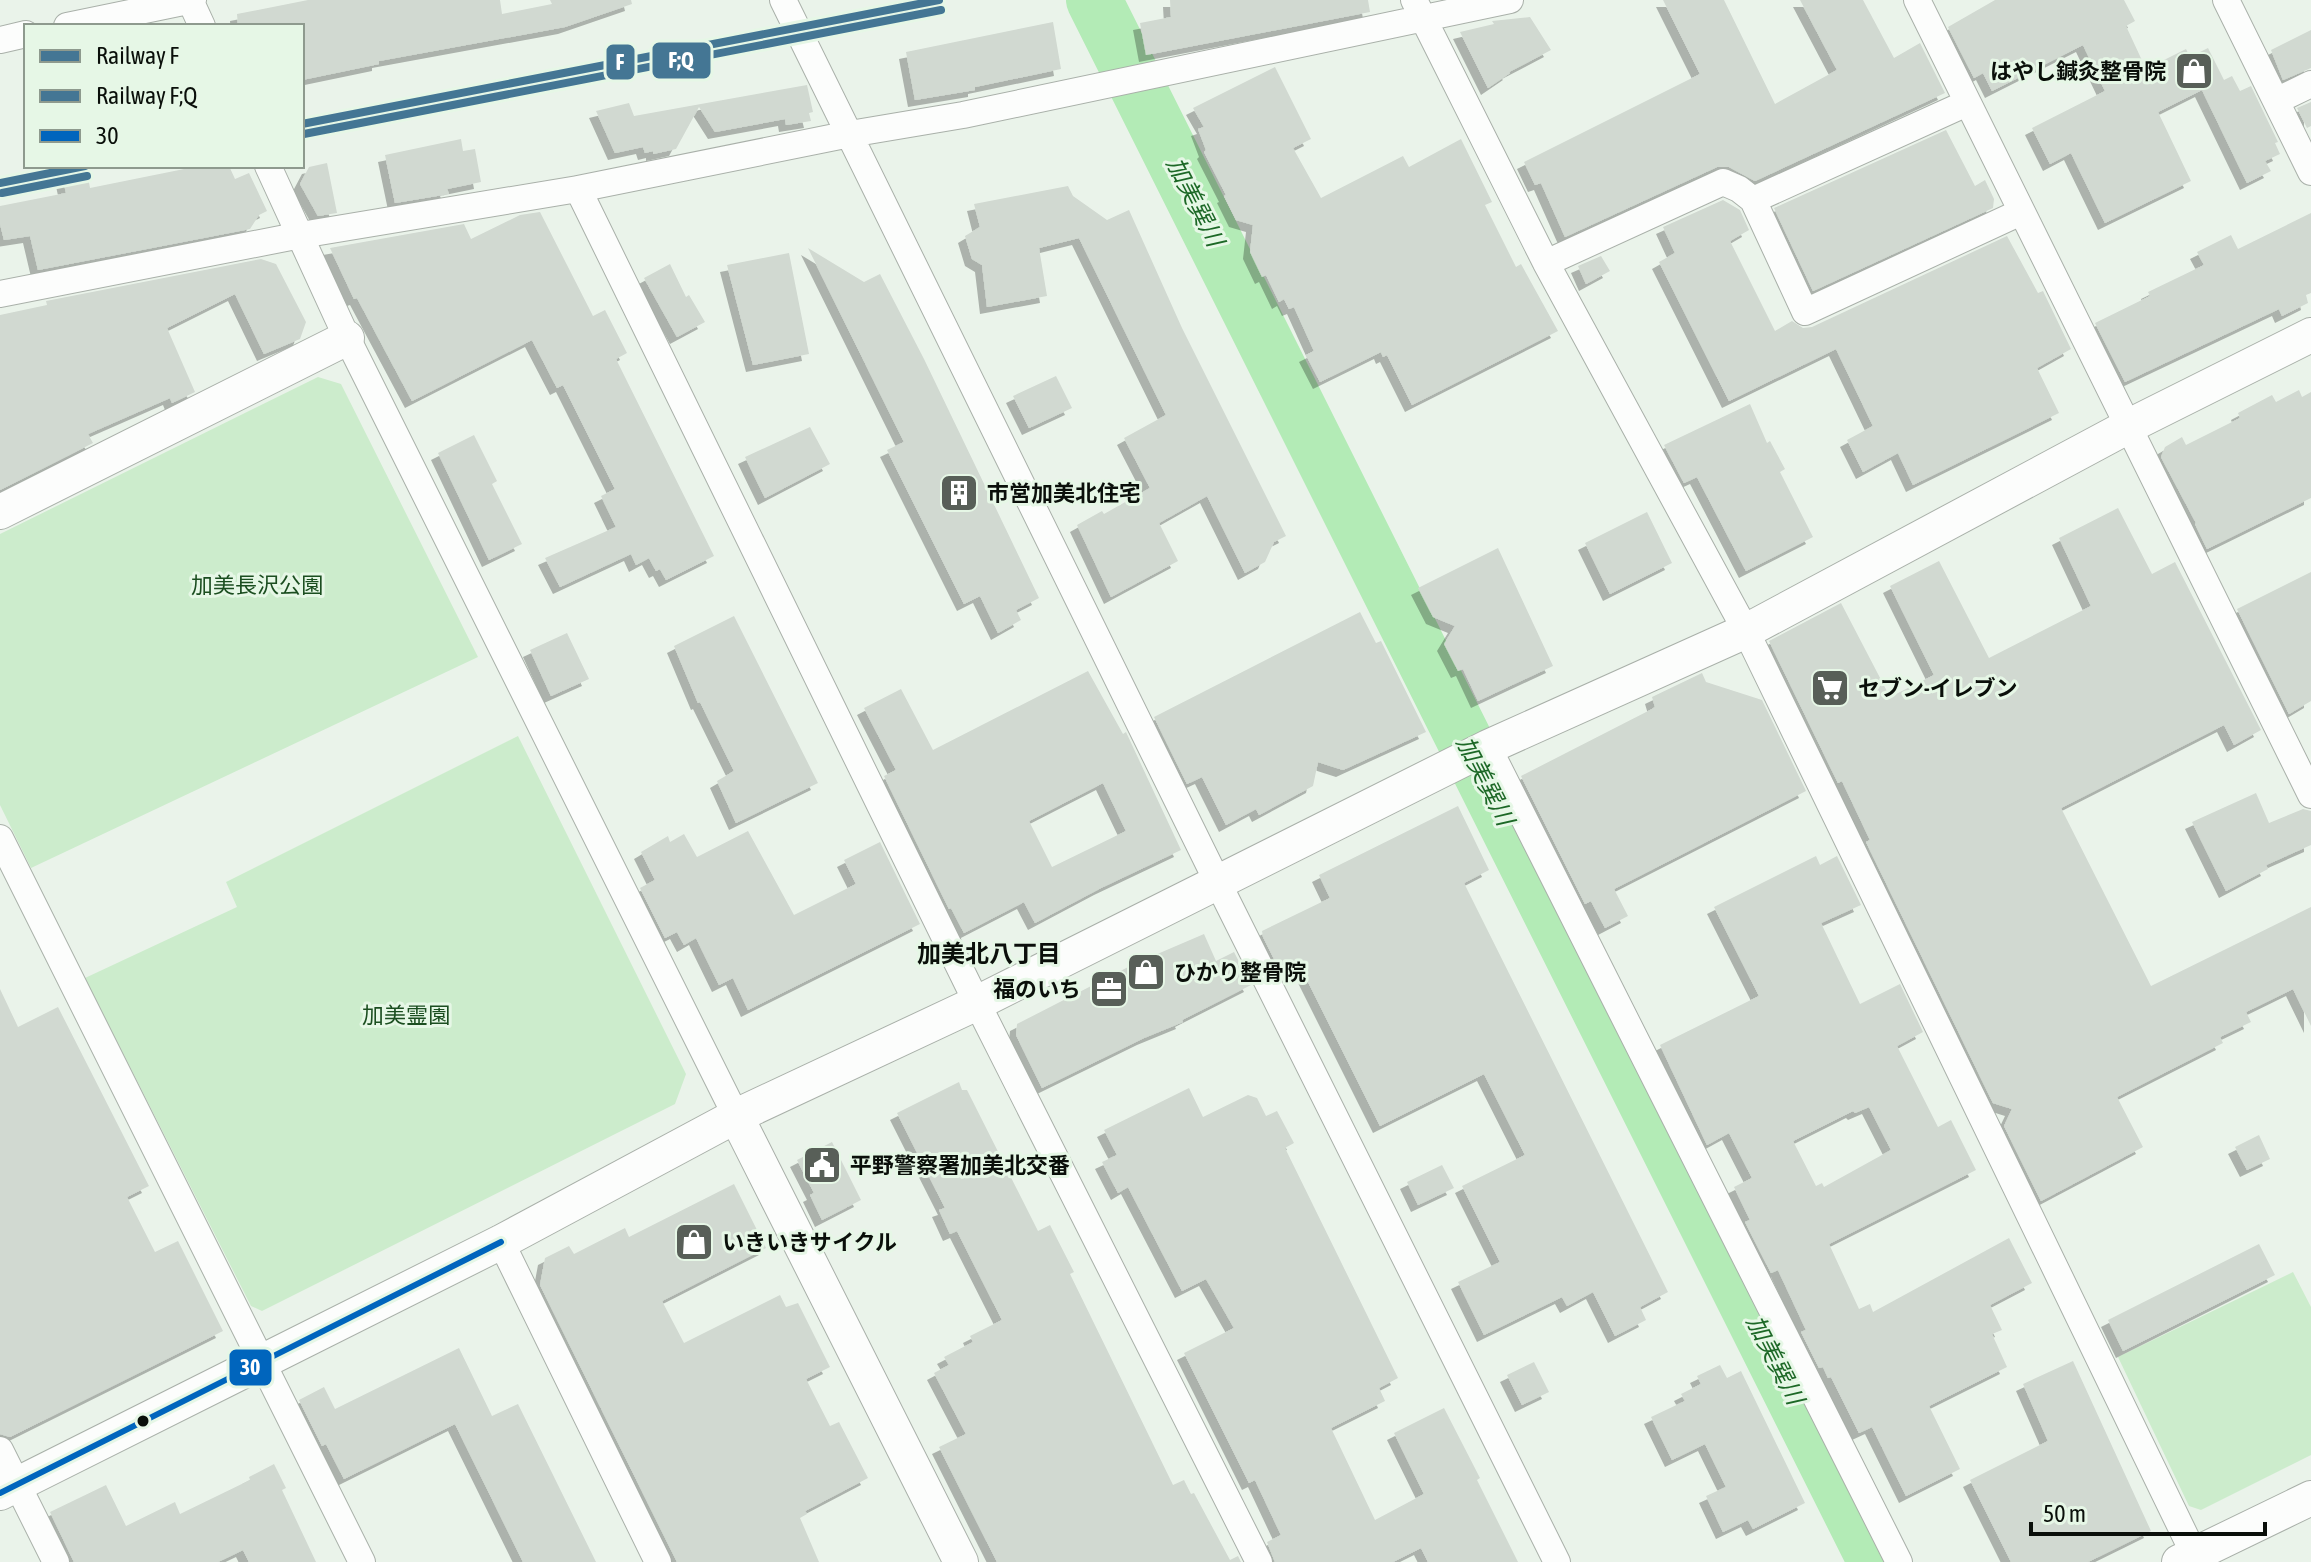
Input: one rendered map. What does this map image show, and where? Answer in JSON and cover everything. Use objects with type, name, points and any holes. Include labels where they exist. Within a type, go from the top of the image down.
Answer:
[{"type":"street","points":[[77,24],[191,0],[201,24]]},
{"type":"street","points":[[783,0],[1557,1562]]},
{"type":"street","points":[[0,294],[301,235],[578,189],[850,134],[963,115],[1133,78],[1418,9],[1510,0]]},
{"type":"street","points":[[1917,0],[2311,795]]},
{"type":"street","points":[[2226,0],[2311,172]]},
{"type":"street","points":[[1418,9],[1546,263],[1746,631],[2187,1558],[2311,1498]]},
{"type":"street","points":[[0,40],[24,34]]},
{"type":"street","points":[[2276,101],[2311,84]]},
{"type":"street","points":[[1753,200],[1967,103]]},
{"type":"street","points":[[269,168],[347,338],[961,1562]]},
{"type":"street","points":[[1546,263],[1723,182],[1753,200],[1805,312],[2021,212]]},
{"type":"street","points":[[578,189],[977,1003],[1259,1562]]},
{"type":"street","points":[[9,1489],[501,1242],[736,1116],[977,1003],[1477,753],[1746,631],[2127,427],[2311,335]]},
{"type":"street","points":[[0,512],[347,338]]},
{"type":"street","points":[[1477,753],[1899,1562]]},
{"type":"street","points":[[0,838],[362,1562]]},
{"type":"street","points":[[501,1242],[658,1562]]},
{"type":"street","points":[[0,1450],[9,1489],[56,1562]]},
{"type":"green space","name":"加美長沢公園","points":[[318,377],[341,384],[478,657],[31,868],[0,805],[0,534]]},
{"type":"green space","name":"加美霊園","points":[[518,736],[686,1074],[675,1104],[262,1311],[251,1306],[85,978],[237,907],[226,882]]},
{"type":"green space","points":[[2293,1272],[2311,1307],[2311,1455],[2201,1510],[2189,1506],[2118,1357]]},
{"type":"building","points":[[308,0],[500,0],[502,14],[552,4],[550,0],[631,0],[632,4],[565,27],[379,61],[379,64],[304,80],[304,24],[238,24],[237,14]]},
{"type":"building","points":[[1170,0],[1368,0],[1370,12],[1146,55],[1140,23],[1171,17]]},
{"type":"building","points":[[1663,0],[1724,0],[1775,104],[1837,70],[1800,0],[1863,0],[1894,58],[1920,43],[1945,93],[1755,181],[1729,167],[1717,167],[1565,237],[1541,183],[1535,185],[1524,162],[1700,74]]},
{"type":"building","points":[[1995,0],[2124,0],[2135,21],[2126,26],[2146,69],[2186,49],[2190,57],[2208,48],[2224,80],[2232,76],[2240,91],[2251,86],[2278,142],[2275,143],[2280,154],[2265,161],[2271,171],[2247,183],[2202,90],[2158,112],[2191,181],[2105,223],[2071,153],[2050,164],[2032,128],[2105,91],[2083,45],[1992,91],[1983,73],[1974,78],[1948,27]]},
{"type":"building","points":[[1530,17],[1551,50],[1509,72],[1488,88],[1460,32],[1494,24],[1492,21]]},
{"type":"building","points":[[1053,22],[1061,69],[975,87],[975,90],[915,100],[906,52]]},
{"type":"building","points":[[2311,30],[2311,68],[2283,80],[2271,50]]},
{"type":"building","points":[[1275,67],[1311,139],[1293,148],[1321,198],[1403,156],[1409,167],[1461,139],[1492,202],[1485,205],[1516,267],[1521,264],[1558,331],[1412,405],[1387,355],[1383,357],[1381,352],[1320,382],[1306,355],[1314,351],[1294,307],[1289,309],[1284,299],[1279,302],[1250,252],[1253,225],[1236,220],[1224,196],[1204,152],[1206,150],[1198,129],[1204,127],[1193,108]]},
{"type":"building","points":[[807,85],[813,112],[809,113],[811,121],[786,125],[785,119],[715,132],[699,107],[676,149],[653,154],[653,151],[645,153],[643,147],[615,153],[596,111],[629,103],[634,116]]},
{"type":"building","points":[[2311,102],[2311,126],[2307,128],[2297,108]]},
{"type":"building","points":[[1946,130],[1975,186],[1985,180],[1994,199],[1993,208],[1813,291],[1774,208]]},
{"type":"building","points":[[461,139],[463,151],[475,149],[481,182],[447,189],[449,194],[395,203],[385,155]]},
{"type":"building","points":[[327,163],[337,213],[318,216],[300,184],[309,167]]},
{"type":"building","points":[[60,168],[86,168],[90,188],[189,168],[230,168],[235,179],[249,173],[267,211],[259,215],[250,229],[38,270],[30,236],[4,240],[0,206],[66,193]]},
{"type":"building","points":[[1068,186],[1073,196],[1107,220],[1129,210],[1182,328],[1286,536],[1274,542],[1265,562],[1245,573],[1207,496],[1159,523],[1178,561],[1111,597],[1077,525],[1150,488],[1124,438],[1166,415],[1079,238],[1039,248],[1047,296],[987,307],[982,265],[972,259],[965,236],[980,227],[974,204]]},
{"type":"building","points":[[1723,200],[1740,210],[1749,230],[1730,241],[1775,331],[1792,321],[1803,328],[1812,327],[2007,236],[2038,293],[2043,291],[2071,349],[2037,368],[2059,413],[1913,485],[1898,453],[1863,472],[1847,440],[1873,426],[1836,349],[1729,401],[1659,262],[1675,253],[1663,227]]},
{"type":"building","points":[[540,212],[593,316],[605,310],[627,353],[616,359],[714,556],[666,580],[660,569],[656,571],[649,558],[636,565],[631,554],[560,587],[545,558],[616,527],[601,496],[615,489],[563,385],[557,388],[532,340],[412,401],[357,298],[354,299],[330,248],[464,224],[471,239],[520,215]]},
{"type":"building","points":[[2311,213],[2311,293],[2306,295],[2308,303],[2282,316],[2279,309],[2125,382],[2095,323],[2150,296],[2148,292],[2204,265],[2197,252],[2231,235],[2238,249]]},
{"type":"building","name":"市営加美北住宅","points":[[808,248],[864,282],[880,274],[924,359],[1039,598],[1016,610],[1021,620],[998,633],[980,596],[964,604],[887,450],[904,442]]},
{"type":"building","points":[[789,253],[809,354],[753,365],[727,265]]},
{"type":"building","points":[[1601,256],[1610,271],[1586,284],[1578,266]]},
{"type":"building","points":[[261,259],[276,264],[306,322],[300,339],[264,354],[235,294],[167,328],[195,392],[172,403],[170,398],[88,434],[93,443],[0,490],[0,315],[47,305],[46,301]]},
{"type":"building","points":[[670,264],[686,297],[689,295],[705,322],[677,337],[644,278]]},
{"type":"building","points":[[1056,376],[1072,408],[1029,428],[1013,396]]},
{"type":"building","points":[[2299,390],[2302,397],[2311,392],[2311,498],[2207,549],[2161,457],[2165,447],[2182,437],[2186,445],[2240,418],[2238,413],[2272,395],[2276,402]]},
{"type":"building","points":[[1750,404],[1767,443],[1770,441],[1785,469],[1780,472],[1813,537],[1746,571],[1697,477],[1684,483],[1664,445]]},
{"type":"building","points":[[810,427],[830,464],[765,498],[745,457]]},
{"type":"building","points":[[474,435],[497,481],[492,484],[522,544],[489,560],[438,453]]},
{"type":"building","points":[[2118,508],[2152,574],[2175,562],[2261,730],[2234,745],[2224,725],[2061,808],[2151,986],[2311,907],[2311,1026],[2293,989],[2246,1012],[2251,1022],[2220,1037],[2223,1043],[2117,1097],[2143,1147],[2041,1201],[2004,1126],[2012,1109],[1993,1103],[1866,842],[1870,840],[1842,781],[1838,783],[1769,641],[1841,603],[1890,697],[1934,675],[1890,586],[1939,561],[1989,658],[2091,606],[2059,538]]},
{"type":"building","points":[[1647,512],[1672,563],[1610,594],[1585,543]]},
{"type":"building","points":[[1498,548],[1553,666],[1478,701],[1463,669],[1458,671],[1444,644],[1455,626],[1433,617],[1418,588]]},
{"type":"building","points":[[2311,572],[2311,701],[2289,714],[2237,609]]},
{"type":"building","points":[[1360,612],[1376,643],[1381,641],[1426,732],[1343,770],[1318,762],[1313,786],[1259,815],[1256,809],[1226,825],[1202,777],[1187,784],[1154,717]]},
{"type":"building","points":[[734,616],[818,783],[736,823],[717,781],[734,771],[698,703],[674,646]]},
{"type":"building","points":[[567,633],[589,679],[551,696],[530,650]]},
{"type":"building","points":[[1088,671],[1123,734],[1126,732],[1181,850],[1035,923],[1024,902],[964,933],[949,909],[884,776],[896,770],[864,708],[901,689],[933,750]],"holes":[[[1103,783],[1126,831],[1052,867],[1029,821]]]},
{"type":"building","points":[[1702,673],[1706,682],[1762,700],[1806,791],[1614,889],[1628,916],[1605,928],[1591,901],[1585,904],[1521,776],[1652,709],[1655,707],[1652,697]]},
{"type":"building","points":[[2256,793],[2269,823],[2303,809],[2311,811],[2311,845],[2266,865],[2268,869],[2226,891],[2192,822]]},
{"type":"building","points":[[1458,806],[1489,870],[1464,883],[1668,1292],[1640,1307],[1646,1320],[1615,1336],[1593,1292],[1567,1306],[1562,1297],[1484,1335],[1458,1282],[1500,1262],[1462,1186],[1525,1155],[1484,1074],[1380,1126],[1299,964],[1280,971],[1263,937],[1262,931],[1330,898],[1319,875]]},
{"type":"building","points":[[748,831],[794,915],[856,884],[844,860],[880,842],[920,924],[748,1010],[733,978],[719,985],[696,938],[684,945],[677,932],[665,938],[640,888],[655,880],[641,852],[668,836],[670,842],[684,834],[697,857]]},
{"type":"building","points":[[1816,856],[1820,865],[1837,856],[1861,905],[1821,923],[1860,1004],[1900,984],[1923,1032],[1897,1046],[1938,1127],[1951,1120],[1976,1170],[1829,1244],[1859,1309],[1870,1304],[1873,1312],[2009,1238],[2032,1283],[1990,1305],[2002,1330],[1992,1334],[2007,1367],[1929,1406],[1960,1469],[1906,1496],[1872,1427],[1859,1433],[1831,1377],[1828,1378],[1823,1367],[1819,1368],[1801,1332],[1806,1330],[1778,1270],[1771,1273],[1745,1222],[1750,1220],[1734,1187],[1752,1178],[1729,1133],[1707,1145],[1660,1045],[1759,996],[1714,907]],"holes":[[[1869,1107],[1891,1150],[1824,1187],[1822,1183],[1816,1186],[1793,1141],[1853,1111],[1855,1113]]]},
{"type":"building","points":[[1204,934],[1216,961],[1234,952],[1251,985],[1183,1022],[1042,1088],[1016,1035],[1017,1024],[1134,964]]},
{"type":"building","points":[[0,989],[18,1027],[58,1007],[149,1186],[127,1197],[155,1252],[178,1241],[223,1331],[10,1437],[0,1434]]},
{"type":"building","points":[[959,1082],[962,1090],[967,1090],[1038,1231],[1050,1225],[1074,1272],[1070,1274],[1173,1485],[1184,1480],[1230,1560],[1238,1556],[1241,1562],[997,1562],[939,1447],[966,1434],[934,1373],[949,1365],[944,1357],[973,1342],[970,1336],[1002,1320],[957,1231],[950,1234],[939,1210],[945,1208],[897,1113]]},
{"type":"building","points":[[1189,1088],[1203,1117],[1248,1095],[1257,1098],[1266,1116],[1277,1111],[1294,1143],[1285,1148],[1398,1378],[1379,1388],[1385,1401],[1331,1428],[1375,1520],[1424,1494],[1394,1433],[1444,1408],[1518,1562],[1428,1562],[1421,1548],[1393,1562],[1275,1562],[1267,1542],[1281,1535],[1255,1480],[1249,1483],[1184,1353],[1234,1328],[1206,1279],[1182,1291],[1128,1187],[1118,1193],[1102,1162],[1117,1155],[1104,1130]]},
{"type":"building","points":[[2259,1135],[2270,1159],[2247,1170],[2235,1147]]},
{"type":"building","points":[[832,1142],[861,1200],[822,1220],[810,1195],[814,1193],[797,1160]]},
{"type":"building","points":[[1442,1165],[1454,1188],[1418,1205],[1407,1182]]},
{"type":"building","points":[[734,1184],[766,1248],[662,1301],[684,1343],[780,1295],[786,1307],[798,1303],[830,1367],[806,1379],[830,1426],[839,1422],[868,1478],[805,1511],[807,1514],[800,1518],[819,1562],[677,1562],[540,1285],[545,1258],[569,1246],[574,1254],[625,1228],[629,1237]]},
{"type":"building","points":[[2259,1244],[2275,1275],[2123,1351],[2108,1320]]},
{"type":"building","points":[[459,1348],[492,1416],[518,1404],[596,1562],[523,1562],[455,1424],[344,1479],[326,1444],[322,1446],[299,1400],[324,1387],[335,1409]]},
{"type":"building","points":[[2073,1361],[2151,1531],[2088,1562],[2011,1562],[1970,1480],[2048,1441],[2023,1384]]},
{"type":"building","points":[[1534,1362],[1549,1392],[1522,1405],[1507,1375]]},
{"type":"building","points":[[1720,1365],[1727,1378],[1741,1371],[1805,1503],[1753,1529],[1748,1520],[1723,1532],[1706,1496],[1726,1487],[1705,1444],[1672,1460],[1651,1417],[1685,1401],[1681,1394],[1701,1384],[1697,1376]]},
{"type":"building","points":[[274,1464],[286,1488],[282,1490],[316,1562],[249,1562],[243,1550],[218,1562],[74,1562],[50,1512],[106,1485],[126,1526],[175,1502],[180,1514],[250,1480],[249,1477]]},
{"type":"waterway","name":"加美巽川","points":[[1094,0],[1876,1562]]},
{"type":"rail line","name":"F","points":[[304,124],[939,0]]},
{"type":"rail line","name":"F;Q","points":[[304,134],[941,10]]},
{"type":"rail line","name":"F","points":[[0,183],[75,168]]},
{"type":"rail line","name":"F;Q","points":[[2,193],[87,176]]},
{"type":"transit line","name":"30","points":[[0,1493],[501,1242]]},
{"type":"place","name":"はやし鍼灸整骨院","points":[[2194,71]]},
{"type":"place","name":"市営加美北住宅","points":[[959,493]]},
{"type":"place","name":"セブン-イレブン","points":[[1830,688]]},
{"type":"place","name":"ひかり整骨院","points":[[1146,972]]},
{"type":"place","name":"福のいち","points":[[1109,989]]},
{"type":"place","name":"平野警察署加美北交番","points":[[822,1165]]},
{"type":"place","name":"いきいきサイクル","points":[[694,1242]]},
{"type":"district","name":"加美北八丁目","points":[[989,954]]}]
